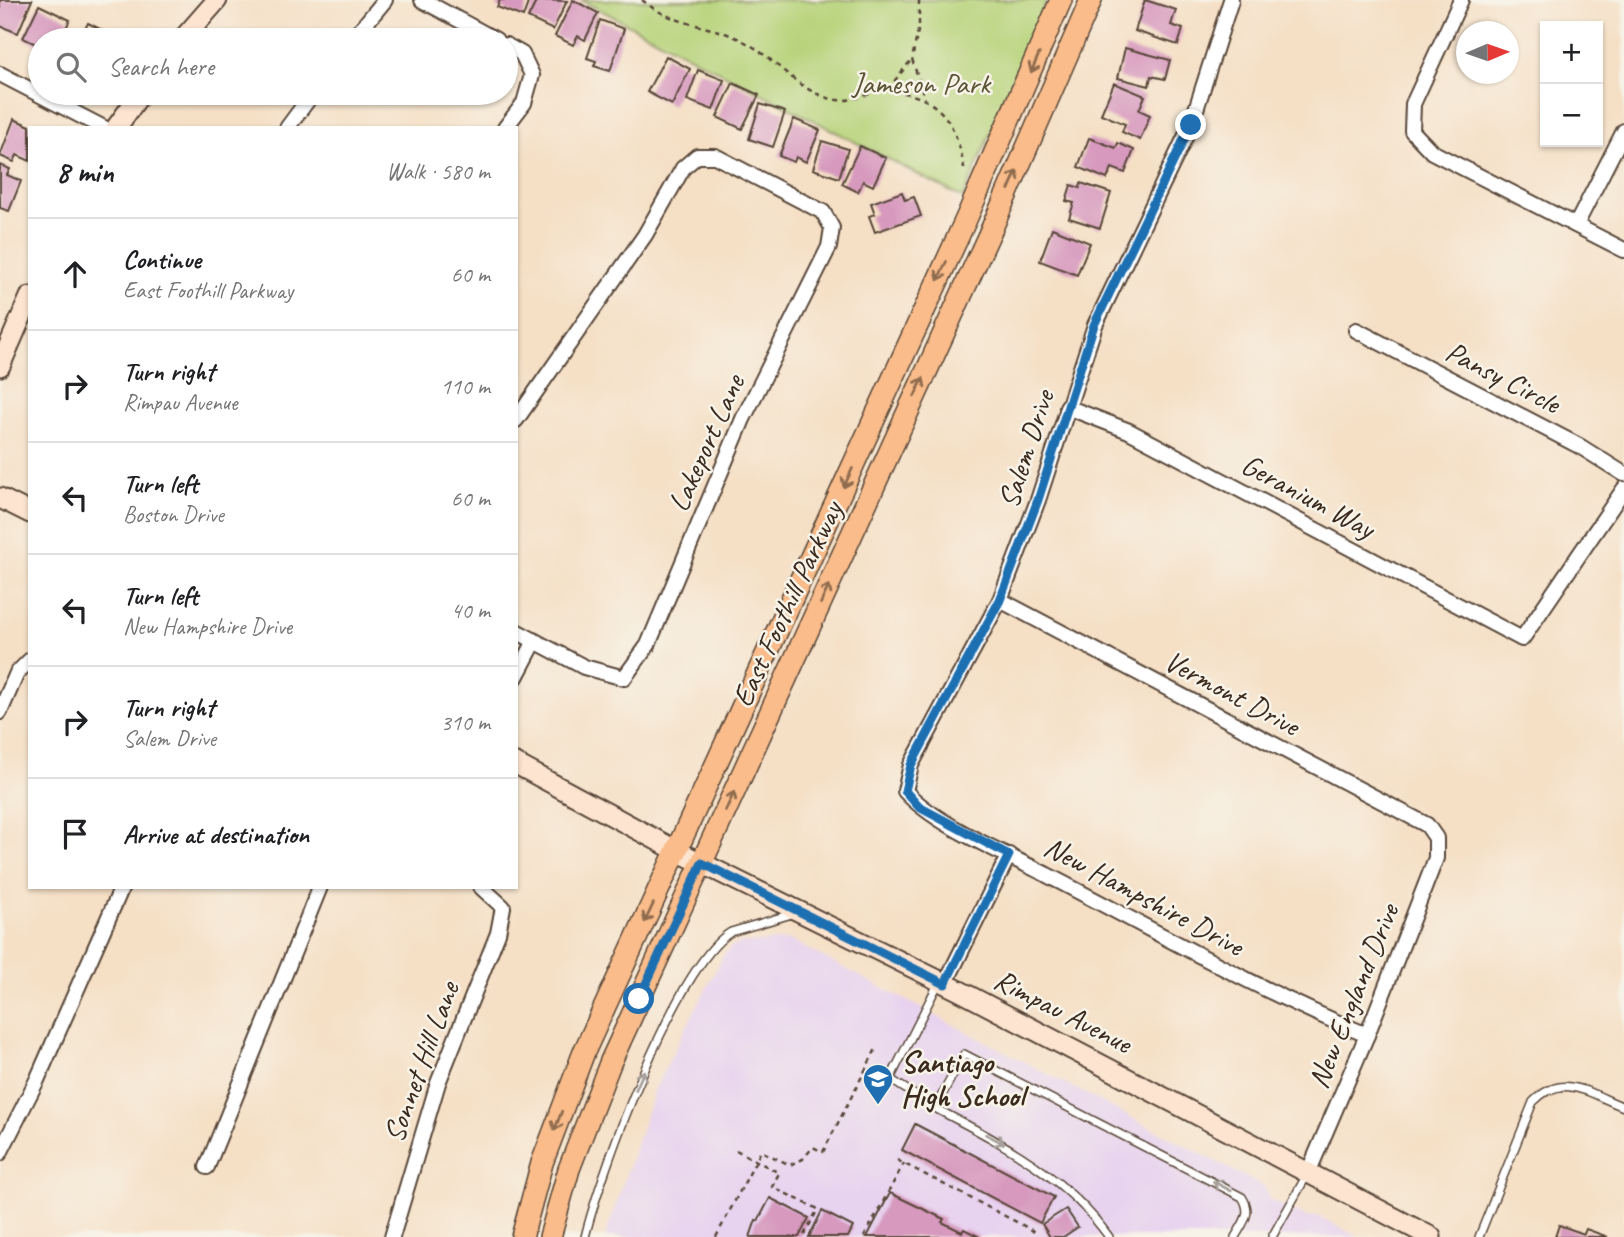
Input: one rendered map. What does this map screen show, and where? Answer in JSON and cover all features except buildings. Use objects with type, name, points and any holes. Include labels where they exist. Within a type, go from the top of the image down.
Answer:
[{"type":"main road","points":[[192,28],[217,0]]},
{"type":"main road","name":"East Foothill Parkway","points":[[522,1237],[542,1163],[584,1052],[967,217],[1061,0]]},
{"type":"main road","name":"East Foothill Parkway","points":[[550,1237],[569,1169],[611,1061],[992,229],[1076,40],[1091,0]]},
{"type":"main road","points":[[117,126],[132,105]]},
{"type":"main road","points":[[0,366],[28,302]]},
{"type":"main road","points":[[0,498],[28,512]]},
{"type":"main road","name":"Rimpau Avenue","points":[[518,765],[677,851],[942,983],[1431,1237]]},
{"type":"street","points":[[362,28],[385,0]]},
{"type":"street","points":[[422,0],[474,28]]},
{"type":"street","name":"Salem Drive","points":[[905,791],[911,765],[1000,600],[1038,500],[1094,325],[1191,125],[1231,0]]},
{"type":"street","points":[[1461,0],[1413,104],[1412,131],[1432,152],[1624,250]]},
{"type":"street","points":[[507,126],[524,103],[532,75],[522,54],[518,52]]},
{"type":"street","points":[[0,74],[28,89]]},
{"type":"street","points":[[60,105],[100,126]]},
{"type":"street","points":[[288,126],[304,105]]},
{"type":"street","points":[[1576,225],[1624,131]]},
{"type":"street","name":"Lakeport Lane","points":[[518,417],[645,235],[683,168],[697,156],[715,156],[823,212],[832,228],[830,247],[743,419],[648,645],[624,678],[584,667],[535,641]]},
{"type":"street","name":"Pansy Circle","points":[[1356,330],[1581,447],[1624,474]]},
{"type":"street","name":"Geranium Way","points":[[1067,407],[1129,431],[1522,639],[1624,489]]},
{"type":"street","name":"Vermont Drive","points":[[1000,600],[1427,825],[1436,838]]},
{"type":"street","points":[[518,632],[535,641],[518,673]]},
{"type":"street","points":[[0,712],[17,673],[28,662]]},
{"type":"street","name":"New Hampshire Drive","points":[[905,791],[919,807],[1009,855],[1313,1013],[1367,1035]]},
{"type":"street","name":"New England Drive","points":[[1308,1172],[1367,1035],[1436,858],[1436,838]]},
{"type":"street","points":[[942,983],[1009,855]]},
{"type":"street","points":[[0,1153],[37,1080],[121,889]]},
{"type":"street","points":[[207,1167],[319,889]]},
{"type":"street","name":"Sonnet Hill Lane","points":[[392,1237],[453,1039],[498,933],[503,907],[483,889]]},
{"type":"lane","points":[[585,1237],[611,1155],[641,1077],[671,1016],[706,957],[723,936],[731,932],[800,912]]},
{"type":"lane","points":[[942,983],[890,1079],[935,1108],[1032,1161],[1073,1195],[1108,1237]]},
{"type":"lane","points":[[935,1108],[964,1054],[1242,1197],[1249,1208],[1248,1214],[1235,1237]]},
{"type":"lane","points":[[1479,1237],[1534,1102],[1547,1088],[1564,1084],[1624,1107]]},
{"type":"lane","points":[[1272,1237],[1308,1172]]},
{"type":"path","points":[[642,0],[676,22],[744,41],[760,50],[796,82],[825,97],[846,100],[888,89],[925,99],[948,119],[956,132],[965,173]]},
{"type":"path","points":[[888,89],[912,60],[919,26],[919,0]]},
{"type":"path","points":[[912,60],[925,99]]},
{"type":"path","points":[[716,1237],[761,1152],[790,1165],[808,1156],[813,1147],[823,1152],[876,1049]]},
{"type":"path","points":[[736,1150],[779,1173],[772,1187],[818,1209],[803,1237]]},
{"type":"path","points":[[897,1160],[1032,1230],[1037,1237]]},
{"type":"path","points":[[864,1237],[904,1163]]},
{"type":"shaded area","name":"Santiago High School","points":[[790,940],[1265,1187],[1270,1200],[1307,1217],[1318,1216],[1358,1237],[605,1237],[656,1086],[723,956],[731,947],[742,943]]},
{"type":"green space","name":"Jameson Park","points":[[581,0],[1047,0],[963,198]]},
{"type":"place","name":"Santiago High School","points":[[878,1106]]},
{"type":"route","points":[[639,999],[702,863],[945,984],[1009,855],[919,807],[905,791],[911,765],[1000,600],[1038,500],[1094,325],[1191,125]]}]
